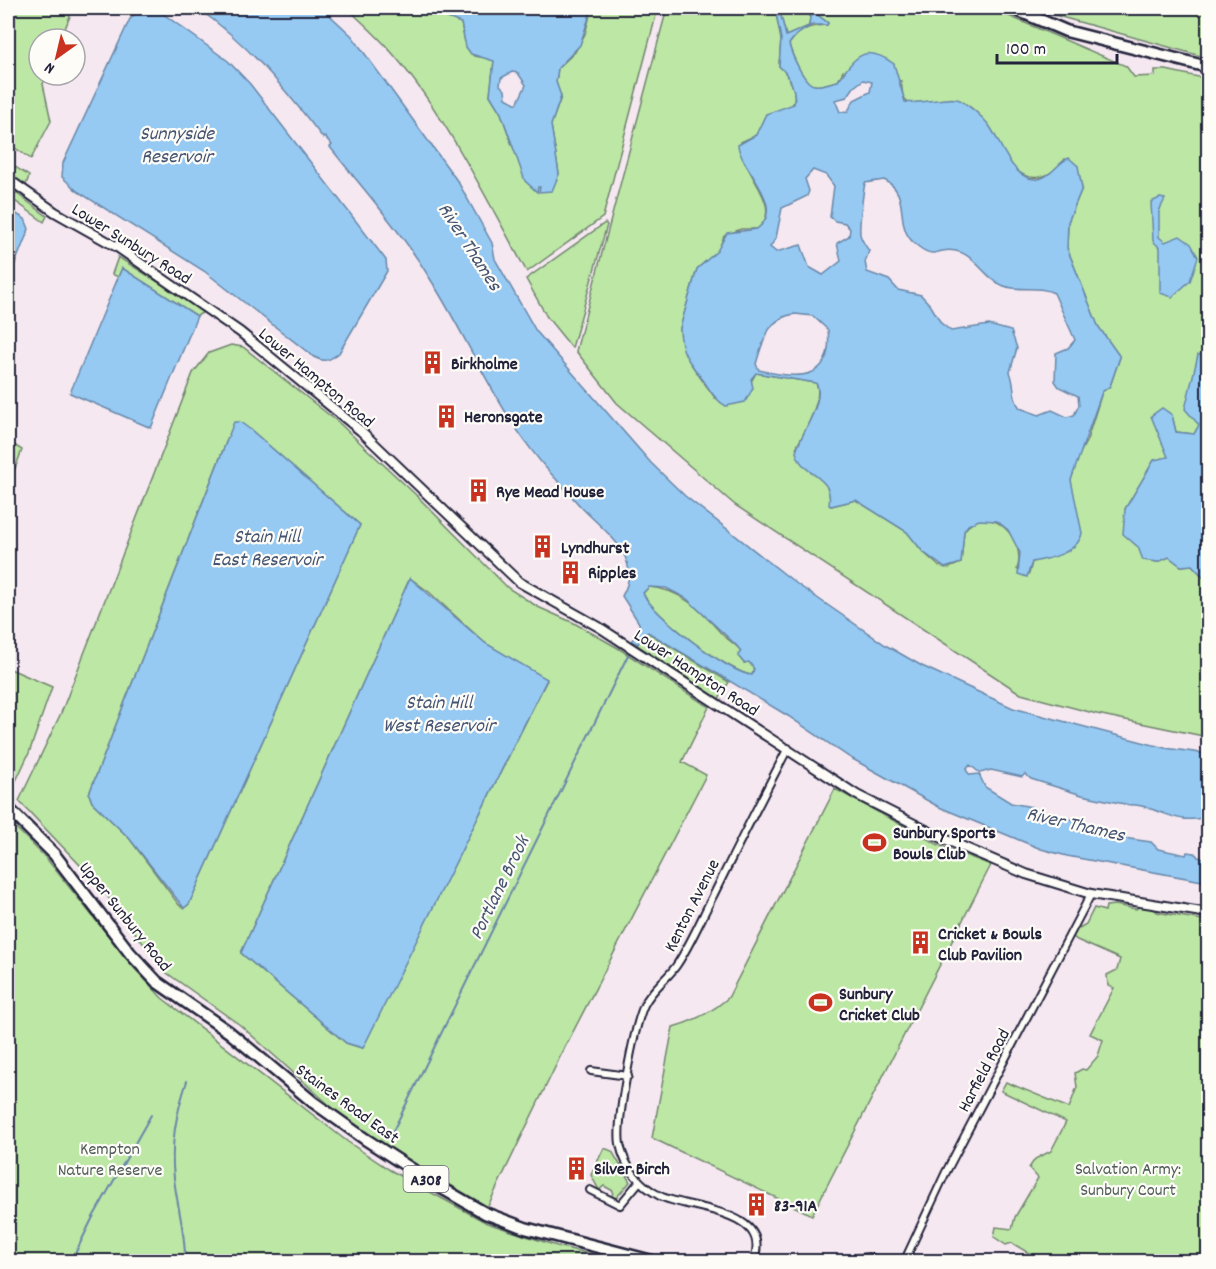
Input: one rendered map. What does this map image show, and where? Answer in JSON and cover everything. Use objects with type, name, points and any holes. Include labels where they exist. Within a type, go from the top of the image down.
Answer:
[{"type":"main road","points":[[1012,8],[1066,30],[1209,67]]},
{"type":"main road","name":"Upper Sunbury Road","points":[[8,808],[54,854],[130,953],[157,982],[229,1032]]},
{"type":"main road","name":"Staines Road East","points":[[229,1032],[313,1102],[464,1202],[525,1228],[656,1262]]},
{"type":"street","name":"Lower Sunbury Road","points":[[8,179],[55,212],[117,247],[240,332]]},
{"type":"street","name":"Lower Hampton Road","points":[[240,332],[361,431],[519,582],[586,618],[858,795],[940,837],[1026,874],[1091,894],[1209,913]]},
{"type":"street","name":"Kenton Avenue","points":[[753,1262],[757,1252],[756,1238],[748,1226],[735,1217],[661,1197],[639,1182],[625,1159],[620,1144],[619,1130],[628,1076],[645,1003],[677,965],[788,748]]},
{"type":"street","name":"Harfield Road","points":[[904,1262],[945,1174],[1091,894]]},
{"type":"street","points":[[591,1071],[628,1076]]},
{"type":"street","points":[[590,1190],[620,1205],[639,1182]]},
{"type":"street","points":[[847,1260],[869,1257],[882,1262]]},
{"type":"green space","points":[[8,8],[65,8],[70,16],[66,27],[27,27],[27,87],[44,87],[51,121],[31,159],[8,143]]},
{"type":"green space","points":[[347,8],[431,8],[435,13],[461,23],[466,47],[474,56],[494,61],[490,95],[501,113],[512,145],[537,191],[537,187],[559,174],[551,125],[561,97],[556,82],[558,68],[575,52],[585,34],[592,8],[658,8],[603,217],[527,272],[462,155],[427,98],[386,46]]},
{"type":"green space","points":[[667,8],[775,8],[781,39],[779,66],[794,90],[792,106],[766,114],[756,135],[741,142],[747,165],[764,197],[767,214],[764,222],[757,229],[741,229],[724,236],[718,251],[697,269],[680,328],[687,357],[715,398],[751,382],[756,373],[816,383],[818,389],[815,406],[796,448],[828,486],[831,506],[856,500],[907,532],[923,552],[939,566],[949,568],[961,563],[964,531],[974,522],[984,519],[995,521],[1012,536],[1019,558],[1017,569],[1029,574],[1032,562],[1045,557],[1071,490],[1071,480],[1078,457],[1087,440],[1102,392],[1110,386],[1120,357],[1098,326],[1067,248],[1068,222],[1082,188],[1065,159],[1050,173],[1035,178],[1019,172],[1005,157],[995,135],[986,123],[959,100],[908,103],[903,96],[901,81],[843,71],[838,81],[819,85],[810,83],[798,67],[789,44],[797,34],[806,29],[828,23],[811,10],[809,26],[786,36],[779,8],[990,8],[1126,66],[1134,77],[1155,76],[1155,70],[1166,70],[1208,79],[1208,353],[1198,355],[1199,425],[1194,434],[1176,432],[1172,415],[1168,457],[1154,461],[1125,509],[1144,560],[1158,562],[1169,557],[1181,566],[1192,565],[1208,582],[1208,606],[1199,614],[1208,626],[1208,737],[1097,714],[1021,694],[735,505],[617,403],[576,351]]},
{"type":"green space","points":[[1029,8],[1187,8],[1208,13],[1208,58]]},
{"type":"green space","points":[[8,162],[29,176],[24,191],[8,179]]},
{"type":"green space","points":[[8,187],[47,216],[44,222],[8,196]]},
{"type":"green space","points":[[605,223],[607,225],[572,348],[547,317],[526,279]]},
{"type":"green space","points":[[118,257],[205,311],[197,316],[122,268],[118,277],[112,274]]},
{"type":"green space","points":[[231,345],[243,347],[338,422],[415,494],[508,588],[538,607],[574,623],[618,648],[709,707],[682,762],[706,775],[561,1055],[487,1208],[392,1151],[345,1119],[240,1025],[164,971],[99,885],[19,801],[61,713],[193,373],[209,353]],"holes":[[[251,430],[360,525],[189,904],[184,908],[179,905],[129,838],[92,802],[89,794],[228,437]],[[410,578],[429,592],[485,643],[547,680],[362,1048],[346,1043],[241,953]]]},
{"type":"green space","points":[[8,441],[22,450],[8,487]]},
{"type":"green space","points":[[649,587],[680,596],[697,608],[741,651],[738,656],[744,663],[749,661],[754,669],[752,675],[727,665],[675,628],[649,603],[643,593]]},
{"type":"green space","points":[[647,632],[729,682],[719,699],[637,645],[641,636]]},
{"type":"green space","points":[[8,668],[52,687],[29,753],[8,798]]},
{"type":"green space","name":"Sunbury Cricket Club","points":[[835,789],[941,846],[991,865],[812,1215],[652,1138],[673,1027],[702,1016],[728,998]]},
{"type":"green space","name":"Kempton Nature Reserve","points":[[8,820],[46,858],[134,968],[162,998],[348,1142],[390,1170],[487,1223],[557,1246],[620,1261],[8,1261]]},
{"type":"green space","name":"Salvation Army: Sunbury Court","points":[[1115,905],[1136,909],[1140,906],[1154,908],[1157,912],[1208,921],[1208,1261],[1042,1261],[1012,1243],[1006,1245],[994,1237],[996,1227],[1012,1229],[1015,1217],[1038,1178],[1029,1168],[1035,1159],[1051,1151],[1066,1122],[1001,1091],[1006,1082],[1069,1108],[1077,1087],[1075,1073],[1082,1069],[1086,1070],[1098,1056],[1103,1040],[1090,1034],[1114,988],[1108,986],[1107,975],[1117,970],[1120,959],[1077,940],[1073,937],[1074,931],[1086,924],[1094,908],[1105,911],[1106,906]]},
{"type":"green space","points":[[604,1148],[612,1151],[630,1182],[616,1198],[612,1196],[613,1191],[604,1186],[599,1190],[591,1175]]},
{"type":"water","name":"Sunnyside Reservoir","points":[[141,8],[155,8],[228,61],[250,84],[386,260],[387,271],[339,353],[333,357],[324,360],[314,357],[204,271],[77,191],[62,177],[63,163],[130,19]]},
{"type":"water","name":"River Thames","points":[[197,8],[322,8],[352,36],[458,182],[492,243],[495,259],[536,331],[651,463],[685,496],[797,584],[887,646],[922,666],[1013,708],[1165,748],[1208,754],[1208,817],[1193,819],[1178,818],[1141,806],[1082,795],[1031,779],[1025,774],[1022,777],[991,770],[980,773],[970,765],[966,770],[970,775],[979,774],[985,787],[1011,803],[1032,807],[1052,819],[1064,817],[1095,827],[1102,835],[1151,842],[1158,849],[1186,855],[1187,852],[1195,853],[1198,857],[1208,859],[1208,882],[1067,856],[1041,849],[939,807],[849,757],[788,716],[648,632],[641,636],[638,644],[631,641],[639,632],[639,623],[622,596],[628,583],[629,570],[620,548],[554,477],[518,431],[418,260],[330,147],[332,145],[325,137],[323,138],[265,68],[233,36]],"holes":[[[649,587],[666,588],[686,598],[736,645],[741,651],[738,656],[744,663],[749,662],[754,669],[752,675],[727,665],[692,642],[660,614],[643,593]]]},
{"type":"water","points":[[431,8],[592,8],[580,45],[558,68],[556,82],[561,96],[551,125],[559,174],[552,191],[539,192],[540,187],[538,187],[537,192],[525,181],[501,113],[490,95],[494,61],[471,54],[466,47],[461,23],[435,13]],"holes":[[[512,72],[518,73],[526,85],[517,104],[506,98],[505,90],[500,85],[501,78]]]},
{"type":"water","points":[[775,8],[779,8],[786,36],[809,26],[811,10],[828,23],[827,25],[812,25],[796,35],[789,44],[798,68],[810,83],[819,85],[838,81],[855,60],[867,54],[875,54],[894,64],[905,102],[955,99],[971,108],[988,124],[1008,159],[1021,174],[1039,179],[1048,175],[1069,158],[1078,166],[1082,188],[1068,222],[1067,248],[1098,326],[1120,357],[1110,386],[1102,392],[1071,480],[1082,533],[1075,546],[1069,550],[1032,562],[1027,577],[1018,574],[1020,553],[1008,530],[997,521],[979,520],[968,525],[964,531],[961,563],[945,568],[923,552],[907,532],[856,500],[829,505],[827,487],[805,467],[796,452],[818,398],[816,383],[756,373],[751,379],[753,388],[745,402],[726,406],[713,394],[686,357],[680,328],[697,269],[717,251],[727,233],[757,229],[765,220],[767,210],[765,199],[738,145],[756,135],[766,114],[794,104],[791,83],[779,66],[781,39]],"holes":[[[863,80],[872,82],[870,92],[854,100],[848,111],[840,112],[835,100],[847,97]],[[813,170],[826,175],[834,186],[830,217],[835,221],[845,223],[850,229],[849,236],[837,243],[841,261],[823,275],[809,267],[801,245],[776,252],[770,247],[776,238],[782,208],[807,196],[809,191],[805,179]],[[884,180],[892,186],[898,193],[904,227],[908,236],[927,252],[949,250],[963,253],[997,283],[1010,288],[1042,289],[1054,293],[1075,340],[1068,348],[1056,353],[1055,381],[1059,387],[1078,396],[1079,405],[1074,415],[1067,417],[1052,410],[1039,415],[1020,408],[1015,399],[1010,372],[1017,348],[1011,331],[989,325],[951,331],[941,323],[921,295],[898,290],[889,280],[867,272],[865,262],[869,251],[860,234],[865,183]],[[795,314],[813,316],[828,330],[825,360],[819,368],[810,373],[799,375],[773,373],[759,370],[756,364],[768,331],[778,320]]]},
{"type":"water","points":[[1160,198],[1165,199],[1159,211],[1159,237],[1165,242],[1180,236],[1191,244],[1198,257],[1190,281],[1172,297],[1160,293],[1160,248],[1153,241],[1151,202]]},
{"type":"water","points":[[8,209],[25,219],[29,229],[8,281]]},
{"type":"water","points":[[122,268],[197,316],[151,428],[70,393]]},
{"type":"water","points":[[1208,353],[1208,582],[1192,565],[1181,566],[1169,557],[1158,562],[1143,560],[1138,547],[1123,534],[1125,509],[1154,460],[1168,457],[1151,416],[1162,408],[1172,415],[1176,432],[1194,434],[1199,425],[1185,409],[1198,355]]},
{"type":"water","name":"Stain Hill East Reservoir","points":[[234,422],[240,422],[251,430],[360,525],[189,904],[184,908],[129,838],[92,802],[89,794]]},
{"type":"water","name":"Stain Hill West Reservoir","points":[[410,578],[485,643],[547,679],[363,1048],[346,1043],[241,953]]},
{"type":"waterway","name":"Portlane Brook","points":[[392,1133],[629,653]]},
{"type":"waterway","name":"Portlane Brook","points":[[185,1262],[184,1240],[174,1178],[173,1141],[187,1081]]},
{"type":"waterway","points":[[71,1262],[92,1219],[151,1115]]},
{"type":"place","name":"Birkholme","points":[[433,363]]},
{"type":"place","name":"Heronsgate","points":[[446,416]]},
{"type":"place","name":"Rye Mead House","points":[[478,491]]},
{"type":"place","name":"Lyndhurst","points":[[543,547]]},
{"type":"place","name":"Ripples","points":[[570,572]]},
{"type":"place","name":"Sunbury Sports Bowls Club","points":[[875,842]]},
{"type":"place","name":"Cricket & Bowls Club Pavilion","points":[[920,943]]},
{"type":"place","name":"Sunbury Cricket Club","points":[[821,1003]]},
{"type":"place","name":"Silver Birch","points":[[576,1168]]},
{"type":"place","name":"83-91A","points":[[756,1205]]}]
